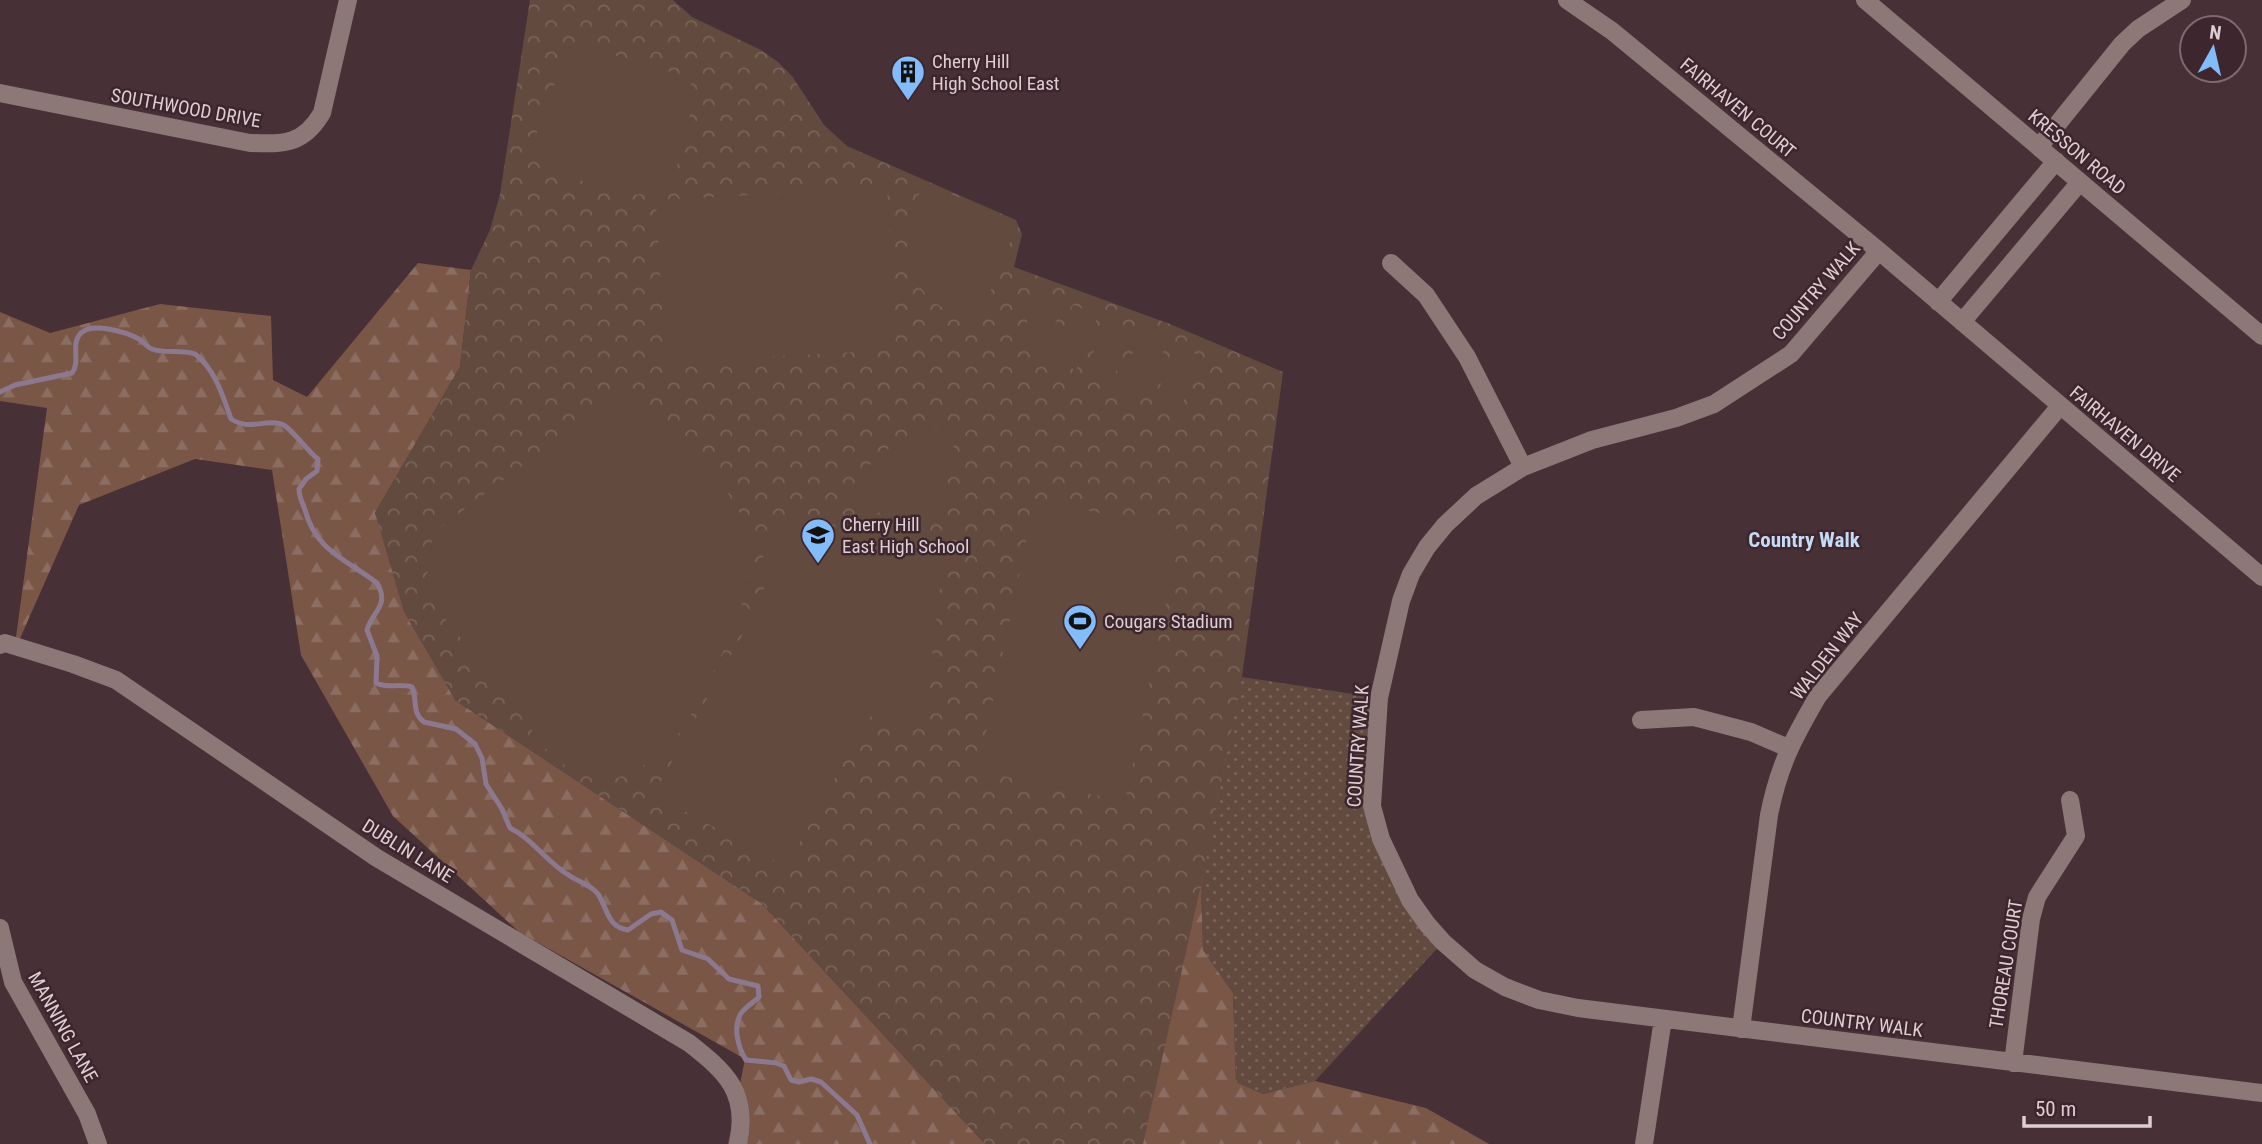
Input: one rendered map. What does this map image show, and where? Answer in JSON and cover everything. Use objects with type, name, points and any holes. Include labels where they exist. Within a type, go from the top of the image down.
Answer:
[{"type":"street","name":"SOUTHWOOD DRIVE","points":[[0,93],[250,143],[283,144],[300,138],[314,127],[322,113],[348,0]]},
{"type":"street","name":"FAIRHAVEN COURT","points":[[1567,0],[1612,31],[1878,251]]},
{"type":"street","name":"KRESSON ROAD","points":[[1864,0],[2261,333]]},
{"type":"street","points":[[2039,147],[2122,44],[2138,29],[2182,0]]},
{"type":"street","points":[[1938,302],[2056,161]]},
{"type":"street","points":[[1962,322],[2080,181]]},
{"type":"street","name":"COUNTRY WALK","points":[[1962,322],[1878,251],[1791,354],[1714,404],[1676,418],[1592,440],[1522,467],[1476,496],[1445,525],[1427,547],[1401,601],[1379,698],[1372,806],[1381,839],[1410,900],[1443,942],[1475,970],[1505,987],[1539,1000],[1663,1019],[2262,1093]]},
{"type":"street","points":[[1391,263],[1426,295],[1466,357],[1522,467]]},
{"type":"street","name":"FAIRHAVEN DRIVE","points":[[1962,322],[2262,577]]},
{"type":"street","name":"WALDEN WAY","points":[[1741,1029],[1769,815],[1788,748],[1818,696],[2060,406]]},
{"type":"street","name":"DUBLIN LANE","points":[[0,645],[5,643],[116,680],[377,858],[689,1043],[720,1068],[734,1088],[741,1132],[738,1144]]},
{"type":"street","points":[[1641,720],[1694,717],[1751,732],[1788,748]]},
{"type":"street","name":"THOREAU COURT","points":[[2013,1063],[2037,897],[2076,835],[2070,800]]},
{"type":"street","name":"MANNING LANE","points":[[0,928],[13,982],[87,1114],[98,1144]]},
{"type":"street","points":[[1644,1144],[1663,1019]]},
{"type":"green space","name":"Cherry Hill East High School","points":[[530,0],[673,0],[692,17],[761,50],[778,62],[792,76],[824,125],[847,146],[1016,220],[1022,234],[1014,267],[1170,324],[1283,372],[1242,677],[1201,885],[1143,1144],[985,1144],[761,903],[455,700],[404,612],[375,513],[460,367],[471,270],[490,230],[500,194]]},
{"type":"green space","points":[[577,44],[691,78],[690,109],[684,146],[678,164],[658,189],[644,194],[629,194],[599,188],[529,154],[568,49]]},
{"type":"green space","points":[[924,183],[1006,217],[1013,235],[977,325],[933,301],[923,291],[911,266],[911,230],[915,206]]},
{"type":"green space","points":[[887,188],[896,350],[665,362],[656,200]]},
{"type":"green space","points":[[418,263],[471,270],[460,367],[375,513],[455,700],[761,903],[985,1144],[728,1144],[745,1059],[519,932],[393,816],[301,655],[272,470],[195,459],[79,505],[14,652],[47,408],[0,401],[0,312],[50,333],[160,304],[271,316],[273,380],[307,397]]},
{"type":"green space","points":[[1039,291],[1064,301],[1042,357],[1017,347]]},
{"type":"green space","points":[[1073,305],[1098,315],[1076,370],[1051,360]]},
{"type":"green space","points":[[1107,318],[1133,329],[1111,384],[1085,374]]},
{"type":"green space","points":[[1141,332],[1167,342],[1145,397],[1119,387]]},
{"type":"green space","points":[[1176,346],[1201,356],[1179,412],[1154,401]]},
{"type":"green space","points":[[623,390],[696,455],[728,493],[748,534],[751,560],[747,587],[734,626],[700,699],[675,739],[657,757],[634,771],[601,783],[555,760],[425,592],[433,533]]},
{"type":"green space","points":[[946,429],[956,431],[942,517],[935,523],[854,508],[863,476],[875,457],[915,432]]},
{"type":"green space","name":"Cougars Stadium","points":[[1035,500],[1181,530],[1125,801],[978,771]]},
{"type":"green space","points":[[770,516],[939,544],[944,552],[924,725],[869,716],[786,867],[654,794],[764,596],[763,548]]},
{"type":"green space","points":[[1242,677],[1379,698],[1381,839],[1443,942],[1315,1081],[1263,1094],[1236,1082],[1233,993],[1203,950],[1201,885]]},
{"type":"green space","points":[[1242,677],[1201,885],[1203,950],[1233,993],[1236,1082],[1263,1094],[1315,1081],[1426,1108],[1489,1144],[1138,1144]]},
{"type":"waterway","points":[[0,392],[15,385],[72,373],[76,364],[76,342],[81,333],[93,328],[110,329],[133,336],[150,348],[195,354],[213,375],[231,419],[250,425],[281,424],[289,429],[318,459],[317,471],[306,479],[299,489],[310,524],[324,545],[377,583],[381,591],[381,603],[367,630],[377,656],[376,683],[412,687],[417,714],[424,722],[456,729],[475,744],[482,758],[486,784],[510,828],[526,838],[562,871],[595,891],[616,925],[628,930],[651,914],[661,912],[672,920],[682,950],[708,959],[729,979],[758,986],[759,997],[742,1012],[737,1023],[739,1043],[746,1060],[784,1066],[791,1080],[799,1082],[811,1079],[821,1082],[857,1115],[870,1144]]},
{"type":"place","name":"Cherry Hill High School East","points":[[908,102]]},
{"type":"place","name":"Cherry Hill East High School","points":[[818,565]]},
{"type":"place","name":"Cougars Stadium","points":[[1080,651]]},
{"type":"district","name":"Country Walk","points":[[1804,540]]}]
